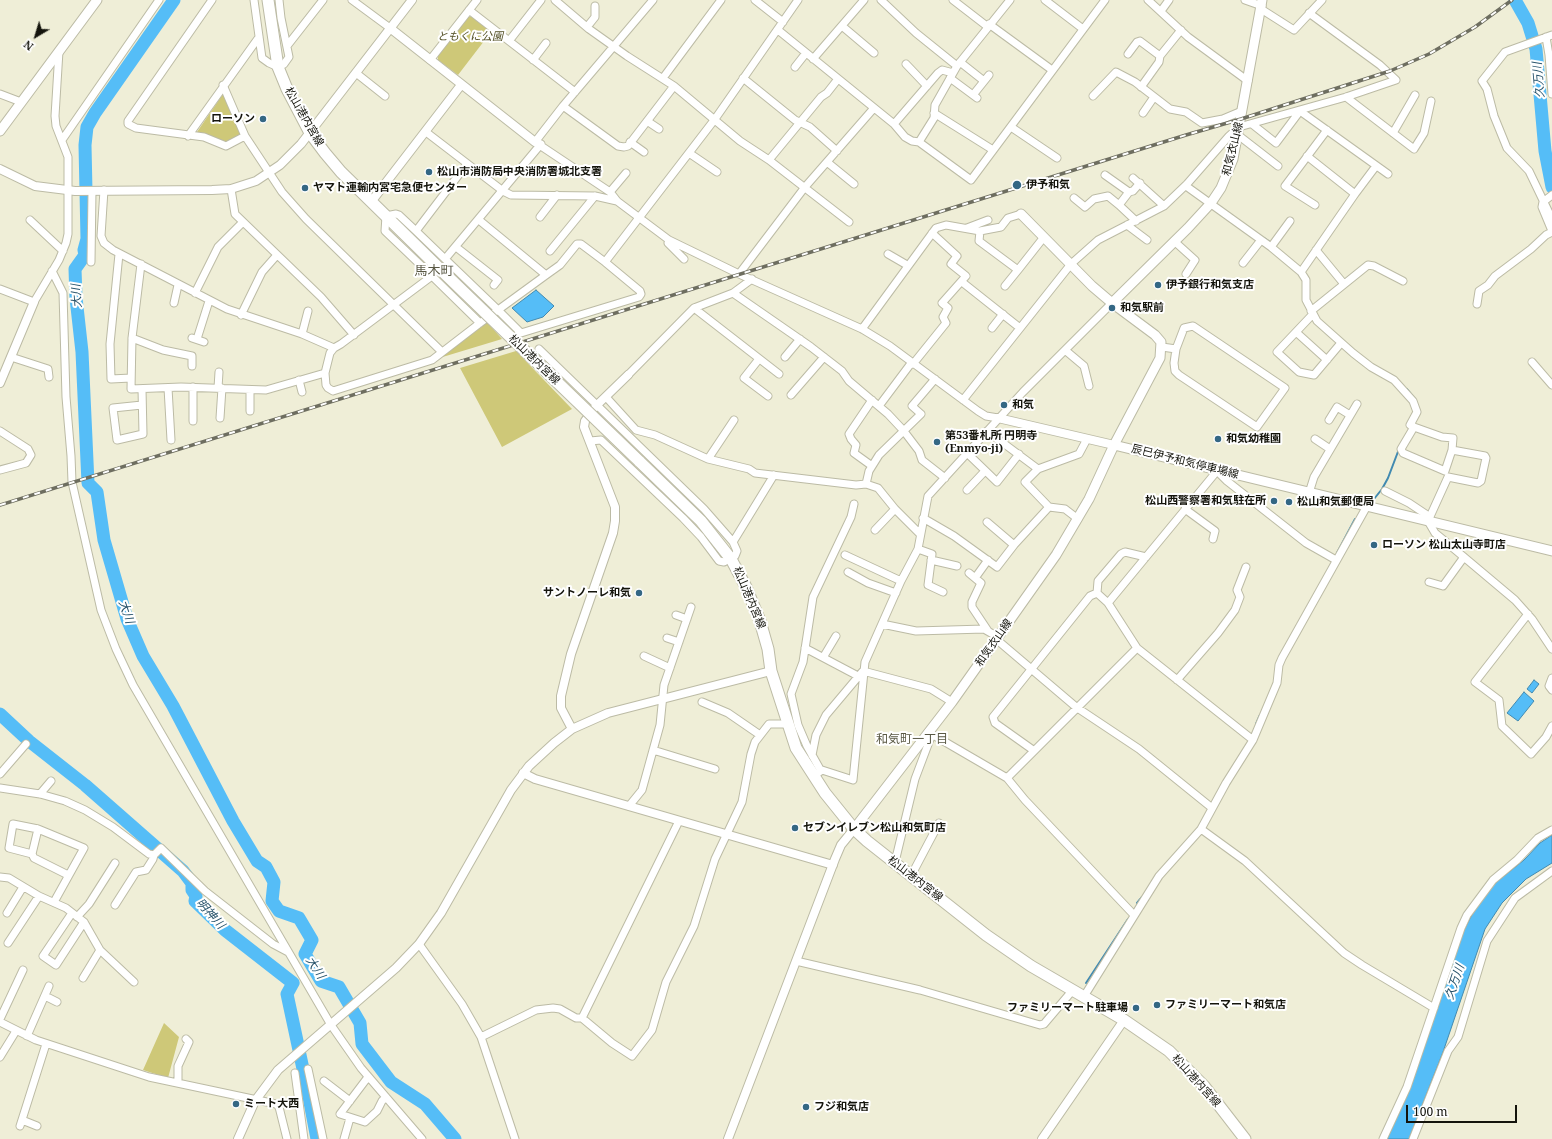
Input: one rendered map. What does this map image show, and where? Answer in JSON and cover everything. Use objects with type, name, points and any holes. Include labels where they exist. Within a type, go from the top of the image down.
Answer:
[{"type":"main road","points":[[0,131],[59,49],[97,0]]},
{"type":"main road","name":"松山港内宮線","points":[[268,0],[268,11],[278,67],[287,88],[310,132],[325,153],[341,172],[371,202],[701,521],[731,560],[746,587],[760,621],[768,649],[771,671],[796,748],[817,773],[825,793],[854,828],[867,841],[986,935],[1083,998],[1124,1020],[1169,1051],[1189,1069],[1246,1139]]},
{"type":"main road","name":"和気衣山線","points":[[1112,304],[1211,203],[1221,188],[1228,172],[1238,131],[1262,5]]},
{"type":"main road","points":[[1022,214],[1112,304],[1155,335],[1161,342],[1162,347]]},
{"type":"main road","name":"辰巳伊予和気停車場線","points":[[1162,347],[1160,358],[1114,445],[1217,471],[1429,519],[1552,551]]},
{"type":"main road","name":"和気衣山線","points":[[854,828],[930,733],[995,636],[1056,555],[1078,520],[1114,445]]},
{"type":"street","points":[[62,140],[160,0]]},
{"type":"street","points":[[212,0],[128,121],[131,127],[204,137],[226,146],[245,136]]},
{"type":"street","points":[[254,0],[262,58],[278,67],[284,64],[289,56],[280,0]]},
{"type":"street","points":[[287,46],[323,0]]},
{"type":"street","points":[[352,0],[538,143],[595,184],[610,192],[617,201],[639,219],[669,240],[739,274],[862,329],[986,416],[1114,445]]},
{"type":"street","points":[[0,169],[35,186],[66,191],[230,189],[256,181],[288,158],[310,132],[412,0]]},
{"type":"street","points":[[430,60],[477,0]]},
{"type":"street","points":[[509,41],[542,0]]},
{"type":"street","points":[[555,0],[614,47],[653,74],[663,78],[674,86],[740,141],[769,160],[849,222]]},
{"type":"street","points":[[564,7],[570,0]]},
{"type":"street","points":[[439,268],[498,310],[521,333],[639,297],[641,294],[640,291],[581,244],[577,244],[560,265],[498,310],[442,352],[429,361],[333,390],[326,385],[325,373],[330,353],[334,348],[354,335],[439,268],[480,220],[538,143],[563,106],[653,0]]},
{"type":"street","points":[[663,78],[722,0]]},
{"type":"street","points":[[755,0],[783,22]]},
{"type":"street","points":[[605,262],[715,120],[798,0]]},
{"type":"street","points":[[813,59],[864,0]]},
{"type":"street","points":[[881,0],[916,33],[984,81]]},
{"type":"street","points":[[953,0],[1052,70]]},
{"type":"street","points":[[919,142],[934,113],[935,105],[958,64],[988,25],[1010,0]]},
{"type":"street","points":[[1045,0],[1083,28]]},
{"type":"street","points":[[778,30],[894,124],[905,137],[912,141],[919,142],[971,180],[1105,0]]},
{"type":"street","points":[[1148,0],[1181,30],[1248,81]]},
{"type":"street","points":[[1161,11],[1169,0]]},
{"type":"street","points":[[1245,0],[1262,5],[1294,30],[1322,0]]},
{"type":"street","points":[[587,27],[595,16],[595,6]]},
{"type":"street","points":[[469,10],[575,92]]},
{"type":"street","points":[[963,400],[1071,264],[1098,240],[1164,206],[1186,186],[1229,136],[1252,124],[1346,97],[1396,80],[1380,65],[1310,13]]},
{"type":"street","points":[[842,26],[874,53]]},
{"type":"street","points":[[1141,87],[1159,62],[1160,56],[1181,30]]},
{"type":"street","points":[[188,136],[259,37]]},
{"type":"street","points":[[1552,94],[1547,37],[1526,43],[1505,52],[1482,81],[1487,90],[1494,116],[1507,148],[1529,171],[1552,219]]},
{"type":"street","points":[[1128,54],[1137,42],[1140,41],[1160,56]]},
{"type":"street","points":[[533,60],[546,44]]},
{"type":"street","points":[[0,384],[34,302],[63,251],[68,234],[66,191],[68,157],[56,126],[55,106],[59,49]]},
{"type":"street","points":[[795,67],[806,53]]},
{"type":"street","points":[[906,64],[927,86]]},
{"type":"street","points":[[894,124],[942,70],[951,75],[975,96],[989,75]]},
{"type":"street","points":[[1093,96],[1116,72],[1141,87],[1170,109],[1186,112],[1202,123],[1223,119],[1242,111]]},
{"type":"street","points":[[356,73],[385,96]]},
{"type":"street","points":[[744,78],[799,122],[810,127],[837,151]]},
{"type":"street","points":[[769,160],[799,122],[838,79]]},
{"type":"street","points":[[224,85],[245,136],[268,173],[306,219],[442,352]]},
{"type":"street","points":[[371,202],[461,85]]},
{"type":"street","points":[[563,106],[618,146],[624,147],[630,142],[674,86]]},
{"type":"street","points":[[0,94],[21,102]]},
{"type":"street","points":[[1393,133],[1415,95]]},
{"type":"street","points":[[1143,113],[1154,97]]},
{"type":"street","points":[[1346,97],[1414,149],[1424,133],[1431,101]]},
{"type":"street","points":[[739,274],[805,187],[874,108]]},
{"type":"street","points":[[1252,124],[1276,143],[1300,111]]},
{"type":"street","points":[[1300,111],[1388,174]]},
{"type":"street","points":[[934,113],[993,150]]},
{"type":"street","points":[[647,120],[659,129]]},
{"type":"street","points":[[1010,126],[1057,158]]},
{"type":"street","points":[[1315,205],[1285,186],[1326,130]]},
{"type":"street","points":[[1238,131],[1278,166]]},
{"type":"street","points":[[426,132],[502,191],[511,195],[595,196],[617,201]]},
{"type":"street","points":[[630,142],[644,152]]},
{"type":"street","points":[[690,153],[717,172]]},
{"type":"street","points":[[1307,156],[1355,194]]},
{"type":"street","points":[[827,162],[854,184]]},
{"type":"street","points":[[416,230],[467,164]]},
{"type":"street","points":[[1301,272],[1376,166]]},
{"type":"street","points":[[610,192],[626,173]]},
{"type":"street","points":[[1105,175],[1129,192]]},
{"type":"street","points":[[1133,178],[1164,206]]},
{"type":"street","points":[[1120,205],[1129,192],[1133,191],[1140,183]]},
{"type":"street","points":[[1186,186],[1271,247],[1301,272],[1306,280],[1306,300],[1312,312],[1342,343],[1371,367],[1394,380],[1413,401],[1417,412],[1410,425],[1442,437],[1453,438],[1452,450],[1446,474],[1429,519]]},
{"type":"street","points":[[230,189],[234,211],[243,222],[321,297],[354,335]]},
{"type":"street","points":[[104,190],[101,236],[104,243],[119,254],[141,264],[209,301],[240,315],[302,334],[334,348]]},
{"type":"street","points":[[91,191],[91,262]]},
{"type":"street","points":[[540,217],[557,195]]},
{"type":"street","points":[[1477,304],[1479,291],[1488,285],[1495,276],[1552,231],[1542,207],[1544,201],[1552,195]]},
{"type":"street","points":[[550,251],[595,196]]},
{"type":"street","points":[[1074,198],[1085,207],[1094,199],[1108,196],[1136,220]]},
{"type":"street","points":[[386,216],[396,214],[399,215],[416,230],[439,268],[480,324]]},
{"type":"street","points":[[862,329],[907,265],[936,228],[946,225],[980,231],[1002,227],[1008,218],[1022,214]]},
{"type":"street","points":[[30,220],[63,251]]},
{"type":"street","points":[[480,220],[546,275]]},
{"type":"street","points":[[967,228],[988,220]]},
{"type":"street","points":[[1271,247],[1290,221]]},
{"type":"street","points":[[195,293],[218,247],[243,222]]},
{"type":"street","points":[[1127,225],[1147,240]]},
{"type":"street","points":[[980,231],[979,240],[1018,270]]},
{"type":"street","points":[[879,406],[912,363],[946,323],[943,317],[948,308],[942,303],[966,276],[951,264],[957,256],[932,233]]},
{"type":"street","points":[[1005,286],[1044,237]]},
{"type":"street","points":[[669,240],[668,243],[684,259]]},
{"type":"street","points":[[1243,263],[1261,240]]},
{"type":"street","points":[[1174,241],[1195,260],[1186,274]]},
{"type":"street","points":[[456,247],[498,280],[494,285]]},
{"type":"street","points":[[1316,250],[1344,284]]},
{"type":"street","points":[[119,254],[110,344],[111,379],[131,378]]},
{"type":"street","points":[[888,254],[907,265]]},
{"type":"street","points":[[240,315],[262,272],[277,255]]},
{"type":"street","points":[[141,264],[132,338],[131,389],[193,387],[266,390],[325,373]]},
{"type":"street","points":[[1342,343],[1314,375],[1299,372],[1277,352],[1312,312],[1368,265],[1374,266],[1402,281]]},
{"type":"street","points":[[52,271],[63,293],[66,397],[72,456],[70,467],[72,482],[101,610],[116,649],[133,685],[289,953],[368,1077],[422,1139]]},
{"type":"street","points":[[572,729],[561,708],[561,696],[571,654],[615,521],[615,507],[584,427],[585,421],[596,406],[694,308],[733,293],[752,279]]},
{"type":"street","points":[[962,282],[1020,328]]},
{"type":"street","points":[[174,302],[178,285]]},
{"type":"street","points":[[0,290],[34,302]]},
{"type":"street","points":[[733,293],[824,356],[903,430],[919,450],[922,460],[945,478]]},
{"type":"street","points":[[198,340],[209,301]]},
{"type":"street","points":[[854,504],[851,517],[813,597],[803,662],[791,694],[798,725],[812,754],[817,773],[822,770],[853,780],[861,674],[901,581],[918,549],[926,500],[998,418],[1112,304]]},
{"type":"street","points":[[694,308],[779,374]]},
{"type":"street","points":[[302,334],[308,311]]},
{"type":"street","points":[[992,328],[1003,314]]},
{"type":"street","points":[[1193,326],[1285,388],[1257,428],[1179,375],[1175,370],[1174,363],[1176,349],[1184,328],[1193,326]]},
{"type":"street","points":[[1296,332],[1327,360]]},
{"type":"street","points":[[132,338],[164,350],[192,356],[192,366]]},
{"type":"street","points":[[785,357],[800,339]]},
{"type":"street","points":[[1162,347],[1176,349]]},
{"type":"street","points":[[539,348],[596,406],[704,509],[733,542],[737,550],[736,556],[731,560],[724,562],[719,561],[701,537],[683,518],[601,440],[590,441]]},
{"type":"street","points":[[1065,350],[1084,366],[1089,386]]},
{"type":"street","points":[[791,395],[824,356]]},
{"type":"street","points":[[11,357],[48,369],[49,377]]},
{"type":"street","points":[[759,359],[744,378],[768,396]]},
{"type":"street","points":[[1532,362],[1552,385]]},
{"type":"street","points":[[219,372],[220,418]]},
{"type":"street","points":[[866,484],[872,466],[903,430],[921,414],[912,406],[934,379]]},
{"type":"street","points":[[299,380],[302,392]]},
{"type":"street","points":[[193,387],[193,421]]},
{"type":"street","points":[[168,388],[171,440]]},
{"type":"street","points":[[142,389],[143,434],[117,440],[112,408],[142,405]]},
{"type":"street","points":[[250,390],[250,411]]},
{"type":"street","points":[[606,397],[636,430],[655,435],[708,459],[749,469],[755,473],[856,485],[866,484],[878,488],[895,509],[920,534]]},
{"type":"street","points":[[872,400],[863,411],[862,415],[849,434],[851,440],[856,445],[854,453],[872,466]]},
{"type":"street","points":[[1310,492],[1314,477],[1357,404]]},
{"type":"street","points":[[1329,420],[1336,407],[1350,415]]},
{"type":"street","points":[[708,459],[734,420]]},
{"type":"street","points":[[1414,427],[1401,449],[1403,452],[1446,474],[1478,483],[1481,481],[1486,458],[1485,456],[1452,450]]},
{"type":"street","points":[[0,431],[28,449],[31,455],[26,462],[0,470]]},
{"type":"street","points":[[987,431],[1038,469]]},
{"type":"street","points":[[1078,520],[1064,509],[1049,507],[1025,482],[1038,469],[1079,454],[1087,439]]},
{"type":"street","points":[[1315,439],[1330,449]]},
{"type":"street","points":[[967,453],[997,482],[1019,454]]},
{"type":"street","points":[[967,490],[985,471]]},
{"type":"street","points":[[1108,603],[1217,471],[1227,481],[1306,543],[1336,560]]},
{"type":"street","points":[[733,542],[774,475]]},
{"type":"street","points":[[1385,491],[1409,503],[1429,519],[1435,533],[1515,600],[1528,614],[1552,648]]},
{"type":"street","points":[[1083,998],[1160,876],[1201,829],[1253,740],[1277,683],[1279,665],[1282,658],[1367,506]]},
{"type":"street","points":[[923,518],[954,536],[997,567],[1014,545],[1049,507]]},
{"type":"street","points":[[875,530],[895,509]]},
{"type":"street","points":[[1185,510],[1215,531],[1213,539]]},
{"type":"street","points":[[987,522],[1014,545]]},
{"type":"street","points":[[918,549],[932,554],[928,585],[943,592]]},
{"type":"street","points":[[1097,594],[1098,581],[1121,554],[1125,552],[1146,557]]},
{"type":"street","points":[[845,555],[901,581]]},
{"type":"street","points":[[1429,582],[1443,586],[1464,558]]},
{"type":"street","points":[[931,560],[957,566]]},
{"type":"street","points":[[975,578],[988,560]]},
{"type":"street","points":[[1177,680],[1218,633],[1235,610],[1240,597],[1237,590],[1246,567]]},
{"type":"street","points":[[848,572],[868,583],[896,593]]},
{"type":"street","points":[[969,573],[981,584],[972,602],[972,607],[995,636],[1076,707],[1139,749],[1212,808]]},
{"type":"street","points":[[1097,594],[1108,603],[1137,648],[1253,740]]},
{"type":"street","points":[[1033,750],[995,723],[993,717],[1090,596],[1097,594]]},
{"type":"street","points":[[629,806],[642,790],[660,725],[664,685],[691,607]]},
{"type":"street","points":[[1528,614],[1475,682],[1499,700],[1502,726],[1531,754],[1546,737],[1552,726]]},
{"type":"street","points":[[676,615],[687,619]]},
{"type":"street","points":[[882,624],[916,631],[984,629],[995,636]]},
{"type":"street","points":[[824,656],[836,636]]},
{"type":"street","points":[[667,638],[679,642]]},
{"type":"street","points":[[805,648],[861,674],[931,689],[952,702]]},
{"type":"street","points":[[1006,778],[1137,648]]},
{"type":"street","points":[[644,656],[670,668]]},
{"type":"street","points":[[238,1139],[255,1101],[270,1079],[302,1049],[396,968],[419,944],[440,913],[504,802],[523,773],[545,750],[572,729],[608,712],[771,671]]},
{"type":"street","points":[[812,754],[816,735],[826,715],[861,674]]},
{"type":"street","points":[[1552,678],[1549,686],[1552,690]]},
{"type":"street","points":[[702,702],[728,713],[760,735]]},
{"type":"street","points":[[481,1037],[536,1010],[560,1008],[576,1018],[582,1018],[612,1043],[632,1056],[652,1030],[666,982],[694,926],[714,859],[742,802],[751,754],[755,742],[769,724],[788,724]]},
{"type":"street","points":[[895,862],[915,779],[930,733],[1006,778],[1134,915]]},
{"type":"street","points":[[0,774],[26,744]]},
{"type":"street","points":[[653,750],[715,769]]},
{"type":"street","points":[[523,773],[535,779],[833,865]]},
{"type":"street","points":[[40,794],[51,781]]},
{"type":"street","points":[[0,788],[40,794],[65,801],[85,810],[113,827],[149,854],[156,853]]},
{"type":"street","points":[[582,1018],[679,821]]},
{"type":"street","points":[[911,876],[939,822]]},
{"type":"street","points":[[54,902],[84,848],[38,829],[13,824],[9,848],[32,854],[34,858],[68,875]]},
{"type":"street","points":[[728,1139],[841,845],[854,828]]},
{"type":"street","points":[[32,854],[38,829]]},
{"type":"street","points":[[1201,829],[1245,861],[1344,952],[1362,965],[1434,1008]]},
{"type":"street","points":[[1383,1139],[1407,1087],[1460,928],[1473,905],[1493,880],[1517,860],[1538,838],[1552,830]]},
{"type":"street","points":[[115,905],[136,872],[146,870],[156,853],[161,848],[177,862],[204,891],[273,944],[289,953]]},
{"type":"street","points":[[84,922],[56,965],[43,956],[75,915],[89,904],[115,863]]},
{"type":"street","points":[[1413,1139],[1448,1051],[1458,1037],[1487,941],[1496,924],[1515,898],[1552,871]]},
{"type":"street","points":[[0,877],[9,878],[22,887],[54,902],[84,922],[100,950],[134,982]]},
{"type":"street","points":[[7,913],[22,887]]},
{"type":"street","points":[[8,943],[39,896]]},
{"type":"street","points":[[419,944],[462,1004],[481,1037],[515,1139]]},
{"type":"street","points":[[83,978],[100,950]]},
{"type":"street","points":[[796,961],[920,990],[1040,1025],[1044,1024],[1072,991]]},
{"type":"street","points":[[23,970],[0,1020],[16,1031],[46,1044],[148,1077],[255,1101],[276,1104],[279,1107],[287,1139]]},
{"type":"street","points":[[27,1036],[50,986]]},
{"type":"street","points":[[45,996],[57,1002]]},
{"type":"street","points":[[1042,1139],[1124,1020]]},
{"type":"street","points":[[0,1057],[16,1031]]},
{"type":"street","points":[[178,1083],[178,1066],[189,1042],[186,1039]]},
{"type":"street","points":[[37,1126],[21,1123],[46,1044]]},
{"type":"street","points":[[308,1070],[323,1139]]},
{"type":"street","points":[[295,1073],[304,1139]]},
{"type":"street","points":[[368,1077],[340,1114],[365,1122],[377,1112],[382,1101],[386,1097]]},
{"type":"street","points":[[324,1080],[350,1101]]},
{"type":"street","points":[[344,1139],[350,1118]]},
{"type":"green space","name":"ともくに公園","points":[[467,17],[472,17],[491,32],[458,75],[438,60],[438,56]]},
{"type":"green space","points":[[223,94],[241,135],[225,144],[197,132]]},
{"type":"green space","points":[[486,321],[502,339],[436,359]]},
{"type":"green space","points":[[516,351],[572,409],[502,447],[460,368]]},
{"type":"green space","points":[[164,1023],[179,1037],[168,1078],[143,1070]]},
{"type":"water","points":[[536,290],[554,306],[543,317],[527,322],[512,308]]},
{"type":"water","points":[[1534,680],[1539,684],[1532,693],[1527,689]]},
{"type":"water","points":[[1524,692],[1534,701],[1518,721],[1507,713]]},
{"type":"water","points":[[1552,835],[1552,863],[1526,879],[1502,903],[1485,929],[1443,1052],[1409,1139],[1387,1139],[1409,1091],[1462,934],[1476,907],[1494,884],[1524,860],[1540,843]]},
{"type":"waterway","name":"大川","points":[[174,0],[95,113],[87,127],[85,145],[87,239],[84,250],[85,255],[75,269],[76,298],[82,352],[88,483],[97,492],[104,540],[127,619],[143,656],[173,706],[233,821],[257,861],[266,867],[274,882],[272,901],[279,911],[299,918],[312,940],[305,954],[321,981],[339,987],[360,1023],[362,1044],[391,1082],[425,1104],[455,1139]]},
{"type":"waterway","name":"久万川","points":[[1515,0],[1528,23],[1536,49],[1545,151],[1552,187]]},
{"type":"waterway","points":[[1264,238],[1270,242]]},
{"type":"waterway","points":[[1407,389],[1415,399]]},
{"type":"waterway","points":[[1374,499],[1388,478],[1399,449]]},
{"type":"waterway","points":[[1337,553],[1355,519]]},
{"type":"waterway","name":"明神川","points":[[0,714],[29,741],[85,785],[183,871],[192,883],[192,890],[196,896],[195,901],[225,930],[293,983],[287,994],[317,1139]]},
{"type":"waterway","points":[[1256,724],[1260,715]]},
{"type":"waterway","points":[[1137,903],[1142,897]]},
{"type":"waterway","points":[[1086,983],[1128,919]]},
{"type":"railway","points":[[0,505],[1241,119],[1390,71],[1429,54],[1475,27],[1512,0]]},
{"type":"place","name":"ローソン","points":[[263,119]]},
{"type":"place","name":"松山市消防局中央消防署城北支署","points":[[429,172]]},
{"type":"place","name":"伊予和気","points":[[1017,185]]},
{"type":"place","name":"ヤマト運輸内宮宅急便センター","points":[[305,188]]},
{"type":"place","name":"伊予銀行和気支店","points":[[1158,285]]},
{"type":"place","name":"和気駅前","points":[[1112,308]]},
{"type":"place","name":"和気","points":[[1004,405]]},
{"type":"place","name":"和気幼稚園","points":[[1218,439]]},
{"type":"place","name":"第53番札所 円明寺 (Enmyo-ji)","points":[[937,442]]},
{"type":"place","name":"松山西警察署和気駐在所","points":[[1274,501]]},
{"type":"place","name":"松山和気郵便局","points":[[1289,502]]},
{"type":"place","name":"ローソン 松山太山寺町店","points":[[1374,545]]},
{"type":"place","name":"サントノーレ和気","points":[[639,593]]},
{"type":"place","name":"セブンイレブン松山和気町店","points":[[795,828]]},
{"type":"place","name":"ファミリーマート和気店","points":[[1157,1005]]},
{"type":"place","name":"ファミリーマート駐車場","points":[[1136,1008]]},
{"type":"place","name":"ミート大西","points":[[236,1104]]},
{"type":"place","name":"フジ和気店","points":[[806,1107]]},
{"type":"district","name":"馬木町","points":[[434,271]]},
{"type":"district","name":"和気町一丁目","points":[[912,740]]}]
